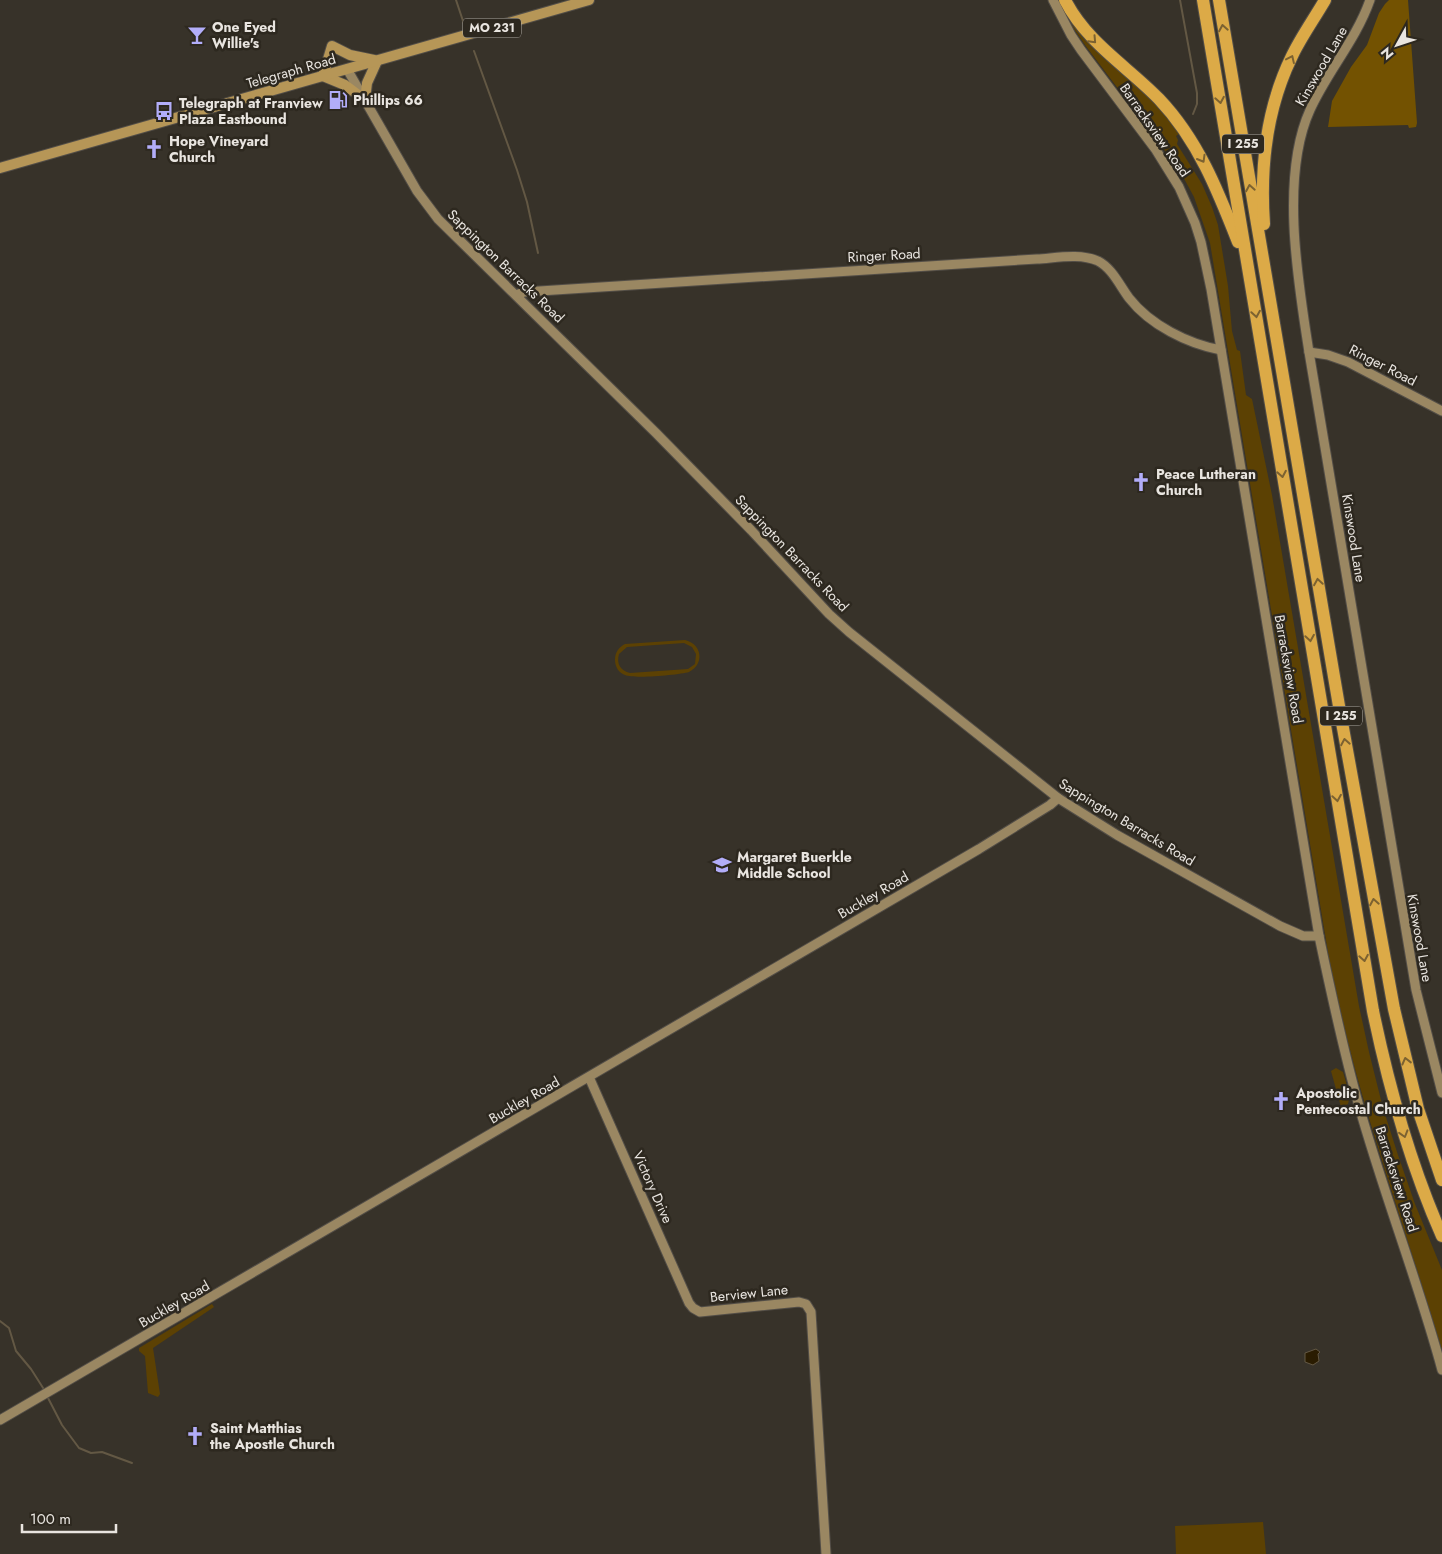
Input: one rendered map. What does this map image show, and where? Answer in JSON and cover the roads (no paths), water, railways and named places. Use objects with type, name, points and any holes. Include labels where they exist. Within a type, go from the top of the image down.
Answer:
[{"type":"highway","points":[[1065,0],[1087,33],[1154,94],[1187,134],[1214,181],[1247,266]]},
{"type":"highway","name":"I 255","points":[[1203,0],[1375,1019],[1388,1078],[1407,1143],[1442,1236]]},
{"type":"highway","name":"I 255","points":[[1219,0],[1342,723],[1392,1001],[1409,1076],[1442,1180]]},
{"type":"highway","points":[[1269,287],[1262,184],[1265,144],[1269,122],[1278,90],[1291,57],[1325,0]]},
{"type":"highway","points":[[1429,1142],[1442,1168]]},
{"type":"main road","name":"Telegraph Road","points":[[0,168],[589,0]]},
{"type":"main road","points":[[332,46],[350,55],[378,60],[367,83],[366,100],[345,85],[323,76],[332,46]]},
{"type":"street","name":"Barracksview Road","points":[[1053,0],[1081,50],[1156,150],[1179,187],[1195,222],[1201,242],[1221,350],[1319,936],[1340,1033],[1357,1099],[1442,1370]]},
{"type":"street","name":"Kinswood Lane","points":[[1370,0],[1359,27],[1319,92],[1309,112],[1299,140],[1294,174],[1296,250],[1309,352],[1416,990],[1442,1093]]},
{"type":"street","name":"Sappington Barracks Road","points":[[347,69],[426,205],[438,219],[656,433],[838,623],[1058,798],[1117,835],[1280,926],[1303,936],[1319,936]]},
{"type":"street","name":"Ringer Road","points":[[516,295],[524,292],[681,281],[1078,257],[1092,259],[1105,266],[1131,300],[1161,325],[1189,340],[1221,350]]},
{"type":"street","name":"Ringer Road","points":[[1309,352],[1328,354],[1348,362],[1442,411]]},
{"type":"street","name":"Buckley Road","points":[[0,1420],[988,844],[1058,798]]},
{"type":"street","name":"Victory Drive","points":[[589,1077],[689,1303],[693,1308]]},
{"type":"street","name":"Berview Lane","points":[[693,1308],[700,1312],[790,1302],[799,1302],[807,1305],[812,1318],[826,1554]]},
{"type":"waterway","points":[[456,0],[464,24]]},
{"type":"waterway","points":[[1180,0],[1197,93],[1197,104],[1193,114]]},
{"type":"waterway","points":[[474,51],[517,170],[527,202],[538,253]]},
{"type":"waterway","points":[[0,1321],[9,1328],[16,1351],[31,1369],[45,1391]]},
{"type":"waterway","points":[[47,1396],[62,1425],[79,1448],[91,1453],[102,1452],[132,1463]]},
{"type":"place","name":"One Eyed Willie's","points":[[197,35]]},
{"type":"place","name":"Phillips 66","points":[[338,100]]},
{"type":"place","name":"Telegraph at Franview Plaza Eastbound","points":[[164,111]]},
{"type":"place","name":"Hope Vineyard Church","points":[[154,149]]},
{"type":"place","name":"Peace Lutheran Church","points":[[1141,482]]},
{"type":"place","name":"Margaret Buerkle Middle School","points":[[722,865]]},
{"type":"place","name":"Apostolic Pentecostal Church","points":[[1281,1101]]},
{"type":"place","name":"Saint Matthias the Apostle Church","points":[[195,1436]]}]
